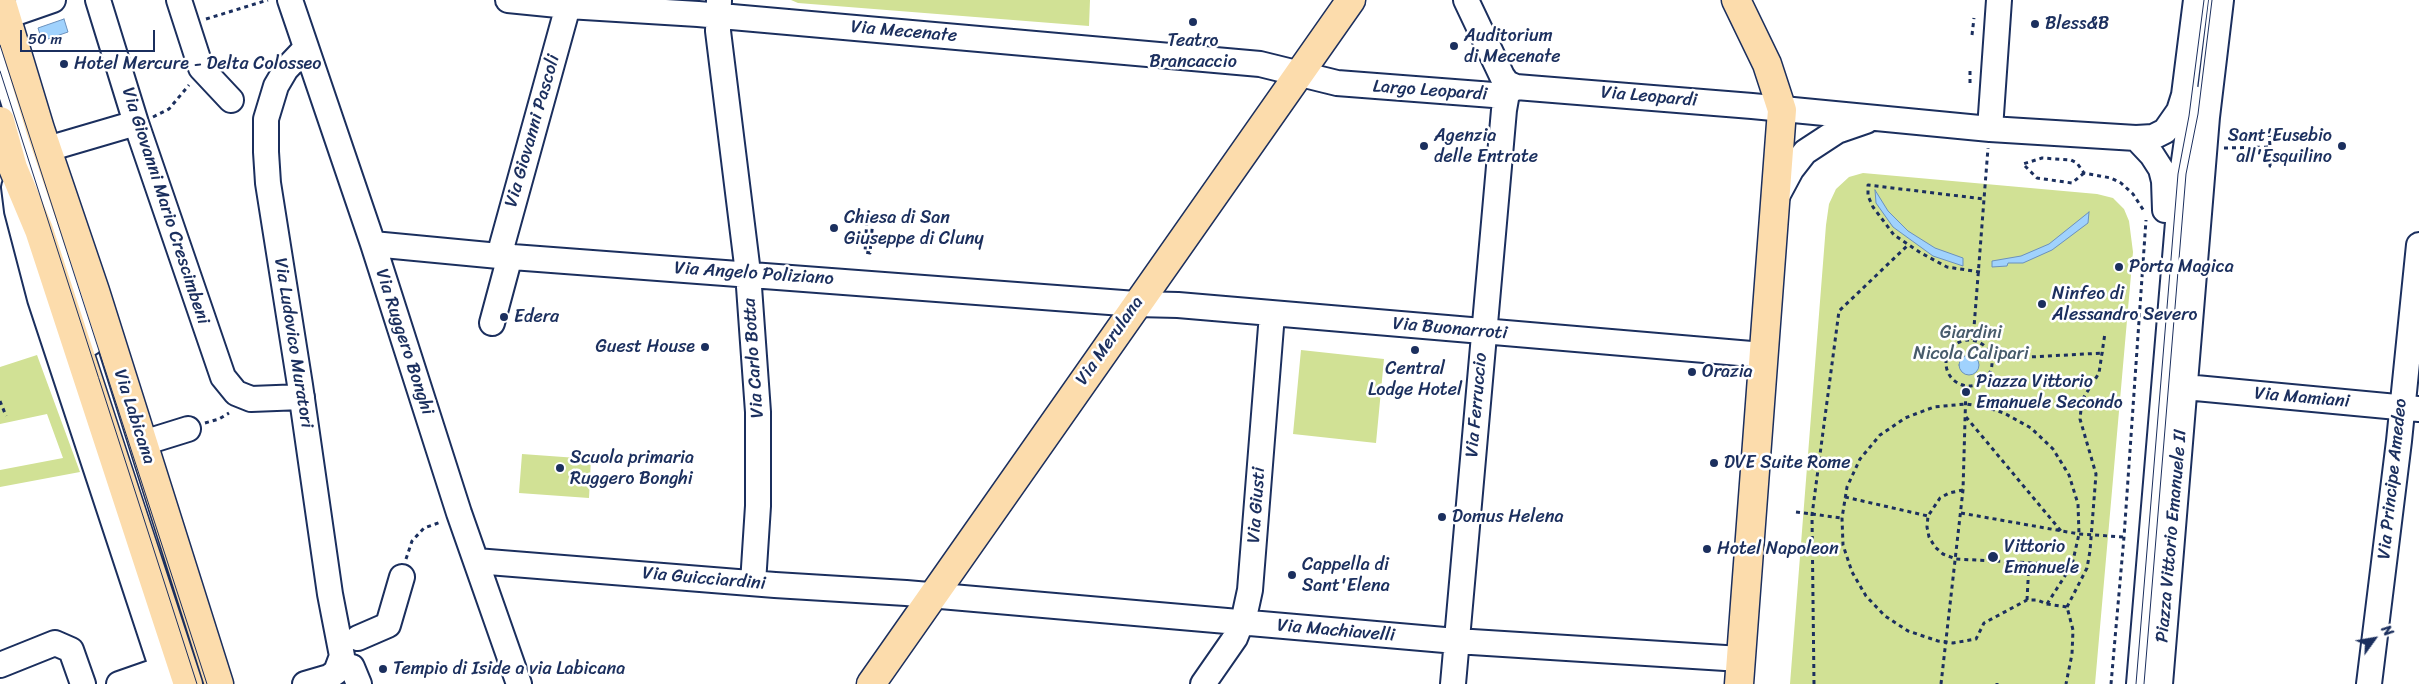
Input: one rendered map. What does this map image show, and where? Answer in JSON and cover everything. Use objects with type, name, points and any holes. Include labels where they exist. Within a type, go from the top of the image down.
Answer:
[{"type":"main road","name":"Via Merulana","points":[[871,684],[1351,0]]},
{"type":"main road","points":[[1736,0],[1768,64],[1782,110],[1740,672]]},
{"type":"main road","name":"Via Labicana","points":[[4,8],[34,215],[60,328],[188,684]]},
{"type":"main road","name":"Via Labicana","points":[[0,121],[25,161],[143,444],[219,684]]},
{"type":"street","points":[[4,8],[53,0]]},
{"type":"street","name":"Via Giovanni Mario Crescimbeni","points":[[98,0],[146,119],[223,377],[236,393],[251,399],[302,397]]},
{"type":"street","points":[[179,0],[201,68],[231,100]]},
{"type":"street","name":"Via Ruggero Bonghi","points":[[290,0],[476,561],[519,684]]},
{"type":"street","name":"Via Mecenate","points":[[508,0],[568,6],[719,8],[1260,64],[1300,73]]},
{"type":"street","name":"Largo Leopardi","points":[[1300,73],[1348,84],[1511,91],[1466,0]]},
{"type":"street","points":[[1990,129],[1999,0]]},
{"type":"street","points":[[2192,116],[2184,95],[2196,0]]},
{"type":"street","points":[[2139,684],[2182,175],[2192,116],[2207,0]]},
{"type":"street","points":[[2184,388],[2192,116],[2220,0]]},
{"type":"street","name":"Via Giovanni Pascoli","points":[[492,323],[504,256],[568,6]]},
{"type":"street","name":"Via Carlo Botta","points":[[719,8],[718,31],[748,274],[758,412],[758,506],[752,583]]},
{"type":"street","name":"Via Ludovico Muratori","points":[[306,48],[286,68],[276,86],[266,119],[268,183],[302,397],[330,594],[353,659]]},
{"type":"street","name":"Via Labicana","points":[[0,59],[25,161],[130,476],[202,684]]},
{"type":"street","name":"Via Leopardi","points":[[1511,91],[1782,110]]},
{"type":"street","name":"Via Ferruccio","points":[[1454,684],[1456,641],[1484,331],[1511,91]]},
{"type":"street","points":[[1782,110],[1990,129],[2136,138],[2153,137],[2162,133],[2172,124],[2192,116]]},
{"type":"street","points":[[25,161],[146,119]]},
{"type":"street","points":[[1775,200],[1791,170],[1805,152],[1837,131],[1873,119]]},
{"type":"street","points":[[2136,138],[2152,155],[2161,169],[2164,181],[2165,210]]},
{"type":"street","name":"Via Labicana","points":[[25,161],[36,184]]},
{"type":"street","name":"Via Angelo Poliziano","points":[[372,244],[504,256],[1136,304]]},
{"type":"street","name":"Via Principe Amedeo","points":[[2369,684],[2410,408],[2419,245]]},
{"type":"street","name":"Via Buonarroti","points":[[1136,304],[1178,305],[1763,355]]},
{"type":"street","name":"Via Giusti","points":[[1203,684],[1235,638],[1242,622],[1252,576],[1272,314]]},
{"type":"street","name":"Via Labicana","points":[[60,328],[118,562],[164,676]]},
{"type":"street","name":"Via Mamiani","points":[[2184,388],[2410,408]]},
{"type":"street","name":"Piazza Vittorio Emanuele II","points":[[2160,684],[2184,388]]},
{"type":"street","points":[[143,444],[197,426]]},
{"type":"street","name":"Via Guicciardini","points":[[476,561],[932,595]]},
{"type":"street","points":[[305,684],[329,677],[336,672],[342,656],[353,659],[388,625],[402,576]]},
{"type":"street","name":"Via Machiavelli","points":[[932,595],[1456,641],[1740,672]]},
{"type":"street","points":[[0,665],[55,643],[71,650],[83,684]]},
{"type":"street","points":[[119,684],[164,676]]},
{"type":"path","points":[[211,17],[268,0]]},
{"type":"path","points":[[1972,35],[1974,18]]},
{"type":"path","points":[[1970,68],[1970,83]]},
{"type":"path","points":[[146,119],[169,109],[184,92]]},
{"type":"path","points":[[1973,340],[1980,272],[1990,129]]},
{"type":"path","points":[[2273,166],[2270,166],[2270,130],[2274,130]]},
{"type":"path","points":[[2216,148],[2270,147]]},
{"type":"path","points":[[2084,173],[2072,183],[2037,178],[2023,164],[2042,158],[2071,160],[2077,163],[2084,173],[2111,178],[2128,189],[2143,209],[2146,221],[2124,537],[2111,684]]},
{"type":"path","points":[[1980,272],[1947,267],[1894,235],[1880,218],[1868,196],[1868,185],[1984,199]]},
{"type":"path","points":[[867,218],[872,219],[871,234],[870,253],[865,252],[864,233],[867,218]]},
{"type":"path","points":[[871,234],[885,238]]},
{"type":"path","points":[[1814,684],[1812,514],[1840,311],[1908,245]]},
{"type":"path","points":[[2066,684],[2072,654],[2073,630],[2066,607],[2087,568],[2096,474],[2080,419],[2082,400],[2099,373],[2104,353],[2105,333]]},
{"type":"path","points":[[1965,340],[1973,340],[1985,346],[1992,359],[1990,373],[1986,379],[1973,386],[1966,386],[1953,379],[1946,366],[1946,359],[1952,346],[1965,340]]},
{"type":"path","points":[[1992,359],[2104,353]]},
{"type":"path","points":[[1941,684],[1963,490],[1966,386]]},
{"type":"path","points":[[0,401],[6,416]]},
{"type":"path","points":[[2047,604],[2072,565],[2079,534],[2078,504],[2069,475],[2053,449],[2031,428],[2004,413],[1966,404],[1934,407],[1905,418],[1880,435],[1860,459],[1847,487],[1842,518],[1843,546],[1849,563],[1866,596],[1885,616],[1908,631],[1946,642],[1976,639],[1984,623],[2027,600],[2047,604],[2066,607]]},
{"type":"path","points":[[1966,416],[2061,531]]},
{"type":"path","points":[[197,426],[220,419]]},
{"type":"path","points":[[1963,490],[1949,492],[1940,498],[1928,516],[1928,532],[1935,547],[1943,554],[1956,559],[2072,565]]},
{"type":"path","points":[[1845,497],[1928,516]]},
{"type":"path","points":[[1796,512],[1842,518]]},
{"type":"path","points":[[1960,513],[2079,534],[2124,537]]},
{"type":"path","points":[[402,576],[412,541],[424,528],[438,522]]},
{"type":"path","points":[[2027,600],[2029,563]]},
{"type":"green space","points":[[791,0],[1090,0],[1089,26],[798,3]]},
{"type":"green space","name":"Giardini Nicola Calipari","points":[[1863,173],[2097,194],[2113,198],[2124,209],[2129,221],[2133,252],[2095,684],[1790,684],[1829,204],[1836,189],[1849,177]]},
{"type":"green space","points":[[1301,350],[1384,359],[1376,443],[1293,434]]},
{"type":"green space","points":[[37,355],[80,472],[0,487],[0,470],[63,458],[47,414],[0,424],[0,367]]},
{"type":"green space","points":[[522,454],[591,459],[589,498],[519,493]]},
{"type":"water","points":[[64,19],[68,32],[42,41],[38,28]]},
{"type":"water","points":[[1875,190],[1888,211],[1908,231],[1935,248],[1963,258],[1963,266],[1933,256],[1893,227],[1876,203]]},
{"type":"water","points":[[2089,212],[2088,223],[2052,250],[2023,263],[2008,263],[2007,266],[1992,267],[1992,261],[2021,256],[2049,244]]},
{"type":"water","points":[[1965,355],[1973,355],[1979,361],[1979,369],[1973,375],[1965,375],[1959,369],[1959,361]]},
{"type":"tram line","points":[[2136,684],[2178,174],[2189,116],[2204,0]]},
{"type":"tram line","points":[[2144,684],[2186,174],[2198,114],[2212,0]]},
{"type":"tram line","points":[[0,45],[207,684]]},
{"type":"tram line","points":[[0,71],[197,684]]},
{"type":"place","name":"Teatro Brancaccio","points":[[1193,22]]},
{"type":"place","name":"Bless&B","points":[[2035,24]]},
{"type":"place","name":"Auditorium di Mecenate","points":[[1454,46]]},
{"type":"place","name":"Hotel Mercure - Delta Colosseo","points":[[64,64]]},
{"type":"place","name":"Agenzia delle Entrate","points":[[1424,146]]},
{"type":"place","name":"Sant'Eusebio all'Esquilino","points":[[2342,146]]},
{"type":"place","name":"Chiesa di San Giuseppe di Cluny","points":[[834,228]]},
{"type":"place","name":"Porta Magica","points":[[2119,267]]},
{"type":"place","name":"Ninfeo di Alessandro Severo","points":[[2042,304]]},
{"type":"place","name":"Edera","points":[[504,317]]},
{"type":"place","name":"Guest House","points":[[705,347]]},
{"type":"place","name":"Central Lodge Hotel","points":[[1415,350]]},
{"type":"place","name":"Orazia","points":[[1692,372]]},
{"type":"place","name":"Piazza Vittorio Emanuele Secondo","points":[[1966,392]]},
{"type":"place","name":"DVE Suite Rome","points":[[1714,463]]},
{"type":"place","name":"Scuola primaria Ruggero Bonghi","points":[[560,468]]},
{"type":"place","name":"Domus Helena","points":[[1442,517]]},
{"type":"place","name":"Hotel Napoleon","points":[[1707,549]]},
{"type":"place","name":"Vittorio Emanuele","points":[[1993,557]]},
{"type":"place","name":"Cappella di Sant'Elena","points":[[1292,575]]},
{"type":"place","name":"Tempio di Iside a via Labicana","points":[[383,669]]}]
